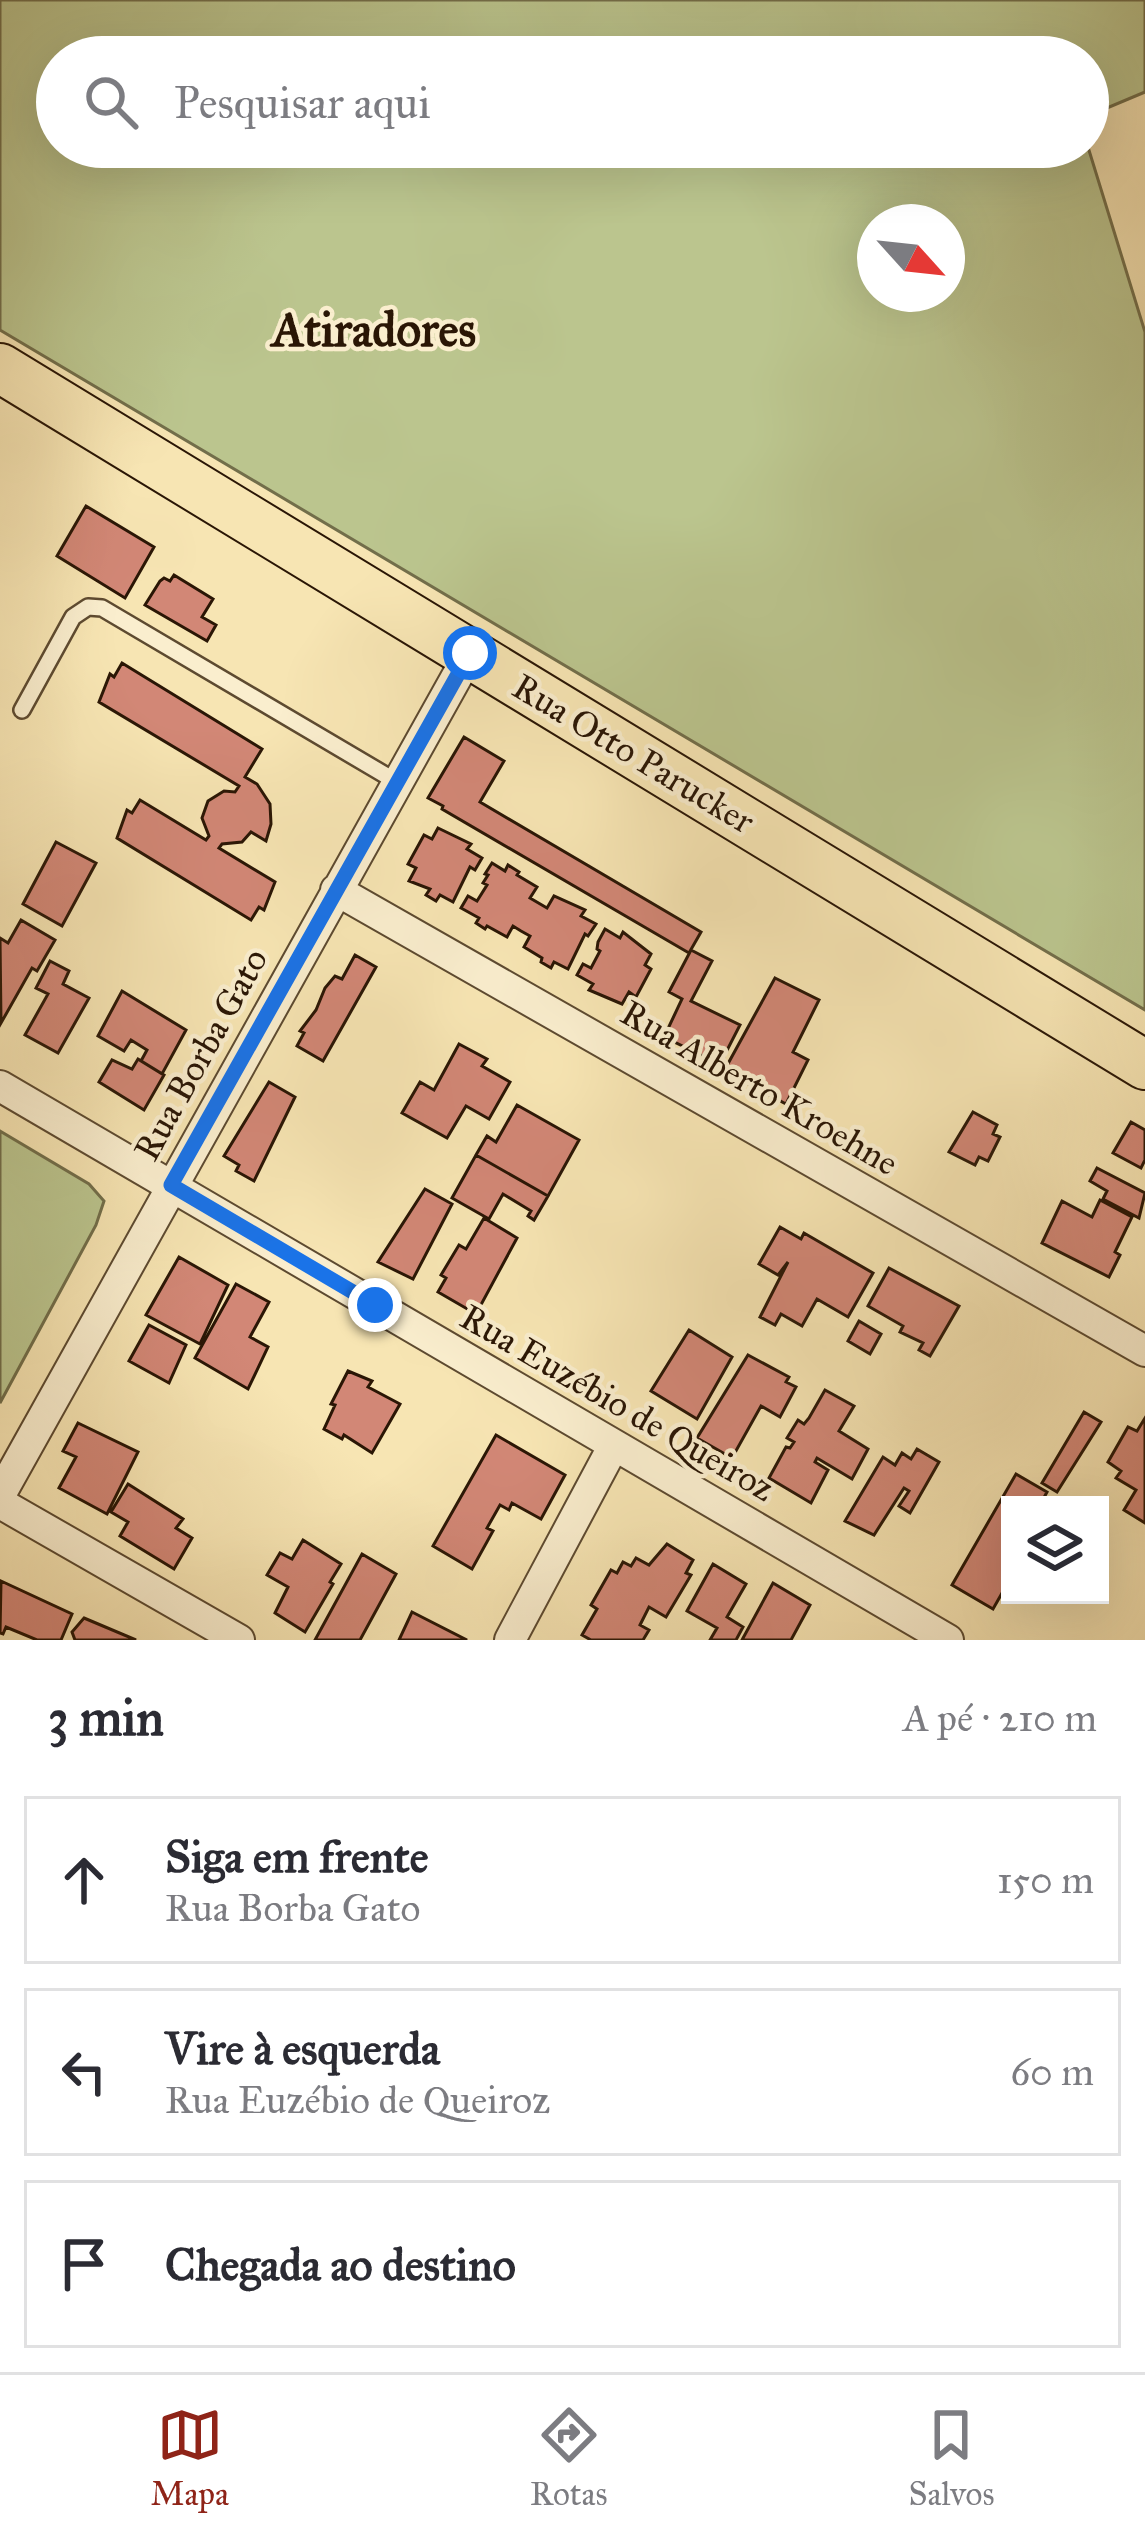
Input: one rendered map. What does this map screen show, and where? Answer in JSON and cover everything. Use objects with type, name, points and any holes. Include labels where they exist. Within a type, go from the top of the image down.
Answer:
[{"type":"main road","name":"Rua Otto Parucker","points":[[0,368],[1145,1065]]},
{"type":"street","name":"Rua Borba Gato","points":[[0,1499],[470,653]]},
{"type":"street","name":"Rua Alberto Kroehne","points":[[336,890],[1145,1351]]},
{"type":"street","name":"Rua Euzébio de Queiroz","points":[[0,1086],[948,1640]]},
{"type":"street","points":[[510,1640],[614,1445]]},
{"type":"street","points":[[0,1499],[239,1640]]},
{"type":"lane","points":[[22,710],[73,617],[88,608],[102,608],[397,782]]},
{"type":"green space","points":[[0,0],[1145,0],[1145,92],[1109,107],[1109,36],[36,36],[36,168],[1094,168],[1145,332],[1145,1010],[0,330]]},
{"type":"green space","points":[[0,1131],[89,1184],[104,1201],[96,1225],[0,1403]]},
{"type":"building","points":[[86,506],[154,547],[125,598],[57,556]]},
{"type":"building","points":[[174,575],[213,599],[202,617],[216,625],[207,641],[145,605],[160,581],[170,581]]},
{"type":"building","points":[[122,663],[262,749],[245,777],[257,784],[270,804],[266,841],[251,832],[242,842],[219,848],[275,882],[264,910],[259,907],[251,920],[117,838],[127,810],[132,813],[140,800],[206,840],[209,836],[202,818],[208,801],[224,791],[235,792],[239,786],[99,702],[110,674],[114,677]]},
{"type":"building","points":[[464,737],[504,761],[480,802],[701,932],[689,953],[428,798]]},
{"type":"building","points":[[438,828],[471,844],[467,849],[482,858],[475,870],[470,867],[453,902],[440,895],[436,901],[426,895],[430,889],[409,881],[416,868],[408,864],[424,835],[432,839]]},
{"type":"building","points":[[56,842],[96,863],[62,926],[23,904]]},
{"type":"building","points":[[492,863],[519,872],[537,887],[530,898],[547,908],[554,896],[585,910],[581,916],[596,924],[585,934],[568,969],[541,962],[542,958],[524,947],[530,936],[513,926],[507,937],[485,929],[476,923],[479,918],[461,908],[468,896],[477,901]]},
{"type":"building","points":[[21,920],[55,940],[37,971],[32,968],[1,1023],[0,938],[8,943]]},
{"type":"building","points":[[605,929],[620,938],[623,932],[651,954],[645,965],[651,969],[636,997],[629,992],[622,1004],[589,990],[593,984],[577,975],[583,964],[591,968]]},
{"type":"building","points":[[691,950],[712,961],[691,1001],[740,1025],[720,1064],[664,1037],[682,999],[669,992]]},
{"type":"building","points":[[355,955],[376,967],[323,1061],[297,1046],[304,1033],[300,1031],[325,988],[335,976],[342,979]]},
{"type":"building","points":[[50,961],[69,971],[63,984],[89,998],[58,1053],[25,1035],[48,994],[36,988]]},
{"type":"building","points":[[775,978],[819,1000],[793,1052],[808,1060],[786,1104],[724,1071]]},
{"type":"building","points":[[122,991],[186,1030],[162,1074],[141,1061],[147,1050],[131,1040],[124,1051],[98,1036]]},
{"type":"building","points":[[459,1044],[487,1059],[482,1066],[510,1082],[489,1119],[466,1106],[447,1138],[402,1113],[420,1082],[434,1090]]},
{"type":"building","points":[[138,1059],[164,1075],[144,1110],[99,1082],[112,1060],[132,1069]]},
{"type":"building","points":[[269,1082],[295,1097],[254,1181],[236,1171],[239,1165],[224,1156]]},
{"type":"building","points":[[517,1105],[579,1140],[548,1196],[476,1155],[487,1136],[496,1142]]},
{"type":"building","points":[[973,1112],[997,1125],[993,1134],[1000,1137],[988,1161],[979,1157],[975,1165],[949,1152]]},
{"type":"building","points":[[1131,1122],[1145,1130],[1141,1168],[1113,1153]]},
{"type":"building","points":[[476,1155],[548,1196],[534,1220],[528,1216],[531,1211],[503,1194],[489,1219],[452,1198]]},
{"type":"building","points":[[1097,1168],[1145,1193],[1139,1218],[1103,1199],[1107,1191],[1090,1181]]},
{"type":"building","points":[[425,1189],[452,1204],[413,1279],[378,1262]]},
{"type":"building","points":[[1100,1200],[1132,1217],[1109,1277],[1042,1243],[1062,1201],[1092,1217]]},
{"type":"building","points":[[484,1218],[517,1238],[476,1314],[438,1292],[446,1278],[441,1275],[459,1245],[466,1249]]},
{"type":"building","points":[[780,1227],[801,1239],[804,1233],[873,1273],[848,1317],[817,1299],[802,1326],[781,1314],[775,1325],[760,1317],[788,1262],[778,1275],[759,1264]]},
{"type":"building","points":[[179,1257],[228,1285],[200,1344],[146,1315]]},
{"type":"building","points":[[889,1268],[959,1306],[930,1356],[919,1350],[923,1343],[900,1332],[903,1326],[868,1306]]},
{"type":"building","points":[[236,1284],[269,1302],[250,1337],[268,1347],[248,1389],[195,1358]]},
{"type":"building","points":[[859,1321],[881,1334],[870,1354],[848,1341]]},
{"type":"building","points":[[149,1325],[186,1345],[169,1383],[129,1361]]},
{"type":"building","points":[[689,1330],[732,1357],[697,1419],[651,1391]]},
{"type":"building","points":[[748,1355],[789,1377],[786,1382],[796,1387],[780,1417],[761,1406],[732,1458],[697,1438]]},
{"type":"building","points":[[348,1371],[372,1381],[368,1387],[400,1404],[372,1453],[324,1429]]},
{"type":"building","points":[[825,1390],[854,1406],[839,1431],[868,1449],[852,1479],[817,1458],[815,1462],[828,1470],[811,1503],[769,1478],[786,1447],[794,1442],[787,1438],[798,1420],[804,1424]]},
{"type":"building","points":[[1084,1412],[1101,1422],[1057,1492],[1042,1483]]},
{"type":"building","points":[[1145,1418],[1145,1523],[1124,1510],[1136,1490],[1116,1478],[1121,1471],[1108,1462],[1128,1427],[1137,1431]]},
{"type":"building","points":[[78,1423],[138,1452],[107,1514],[59,1488],[76,1457],[63,1451]]},
{"type":"building","points":[[496,1435],[565,1475],[541,1519],[512,1503],[509,1510],[500,1505],[487,1528],[493,1531],[472,1569],[433,1546]]},
{"type":"building","points":[[917,1449],[939,1462],[910,1513],[899,1506],[909,1491],[904,1488],[874,1535],[845,1521],[883,1457],[895,1465],[902,1453],[911,1459]]},
{"type":"building","points":[[1016,1474],[1047,1492],[1045,1496],[1003,1496]]},
{"type":"building","points":[[128,1484],[183,1519],[176,1528],[192,1538],[174,1569],[120,1536],[128,1522],[111,1512]]},
{"type":"building","points":[[1001,1500],[1001,1595],[993,1609],[952,1585]]},
{"type":"building","points":[[303,1540],[341,1564],[305,1632],[275,1613],[288,1587],[267,1575],[280,1553],[292,1559]]},
{"type":"building","points":[[667,1544],[693,1560],[686,1573],[691,1575],[666,1617],[649,1607],[640,1625],[649,1630],[643,1640],[591,1640],[582,1635],[597,1609],[591,1605],[611,1570],[617,1573],[623,1562],[631,1566],[636,1558],[649,1565]]},
{"type":"building","points":[[362,1554],[396,1574],[360,1640],[315,1640]]},
{"type":"building","points":[[713,1564],[746,1584],[727,1617],[743,1627],[736,1640],[710,1640],[717,1628],[687,1611]]},
{"type":"building","points":[[1,1581],[72,1614],[61,1640],[37,1640],[6,1627],[0,1633]]},
{"type":"building","points":[[773,1583],[810,1605],[791,1640],[742,1640]]},
{"type":"building","points":[[412,1612],[467,1640],[399,1640]]},
{"type":"building","points":[[84,1618],[136,1640],[75,1640],[72,1632]]},
{"type":"district","name":"Atiradores","points":[[374,329]]},
{"type":"route","points":[[375,1305],[171,1185],[470,653]]}]
